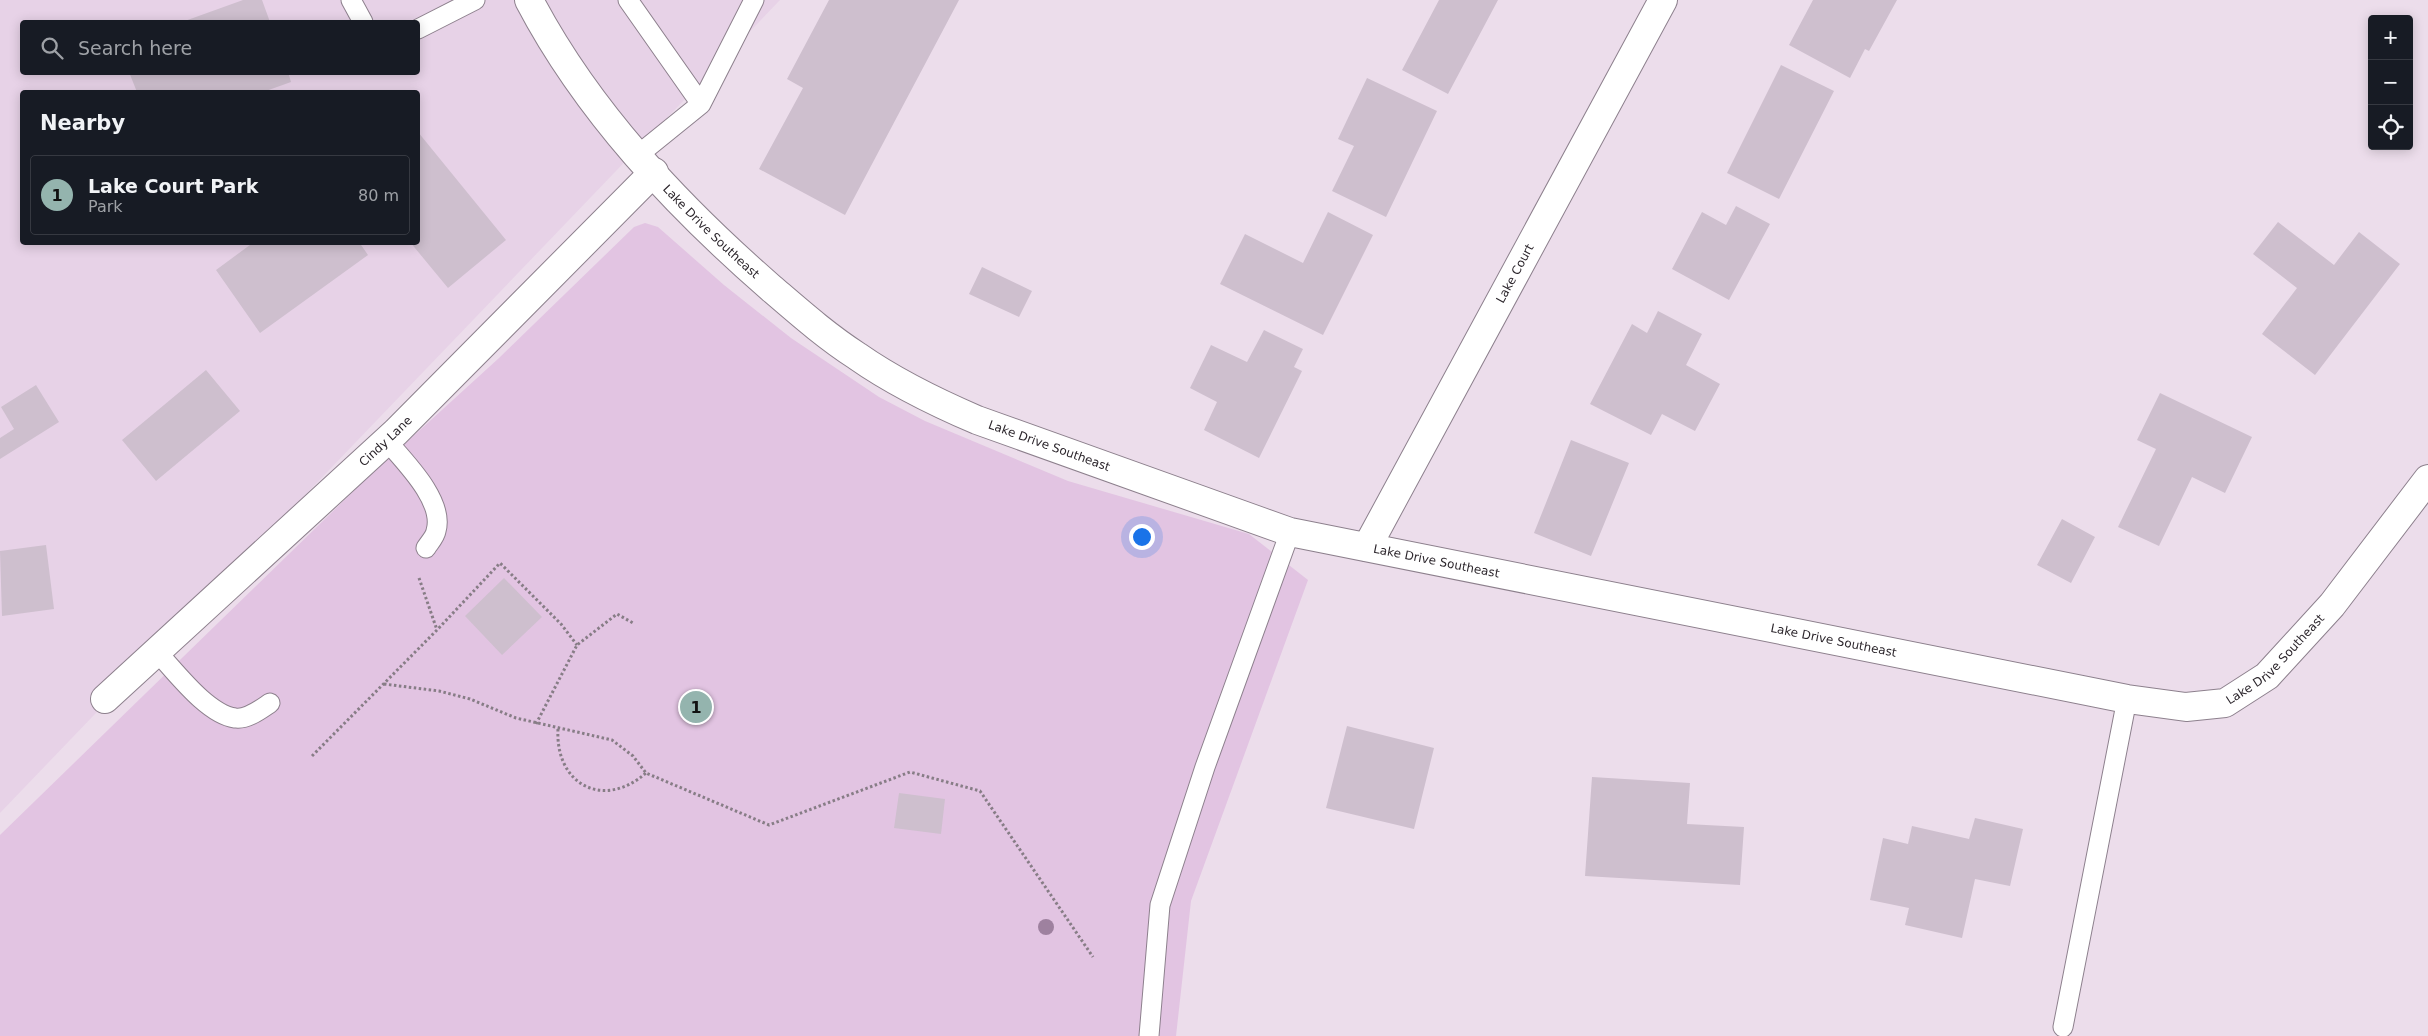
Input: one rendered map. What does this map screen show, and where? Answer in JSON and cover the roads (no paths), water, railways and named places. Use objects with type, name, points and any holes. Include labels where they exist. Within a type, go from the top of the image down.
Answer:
[{"type":"street","name":"Lake Drive Southeast","points":[[529,0],[569,69],[598,108],[646,164],[759,277],[821,330],[894,380],[933,401],[977,420],[1290,532],[2127,699],[2186,707],[2224,703],[2267,676],[2332,605],[2428,479]]},
{"type":"street","name":"Lake Court","points":[[1367,548],[1663,0]]},
{"type":"street","name":"Cindy Lane","points":[[105,698],[386,440],[646,164]]},
{"type":"lane","points":[[351,0],[362,20]]},
{"type":"lane","points":[[420,28],[476,0]]},
{"type":"lane","points":[[628,0],[701,104]]},
{"type":"lane","points":[[646,164],[701,104],[754,0]]},
{"type":"lane","points":[[386,440],[421,480],[436,515],[436,532],[426,548]]},
{"type":"lane","points":[[1149,1036],[1160,906],[1205,767],[1290,532]]},
{"type":"lane","points":[[157,652],[216,711],[236,718],[253,714],[270,703]]},
{"type":"lane","points":[[2062,1027],[2127,699]]},
{"type":"place","name":"Lake Court Park","points":[[696,707]]}]
